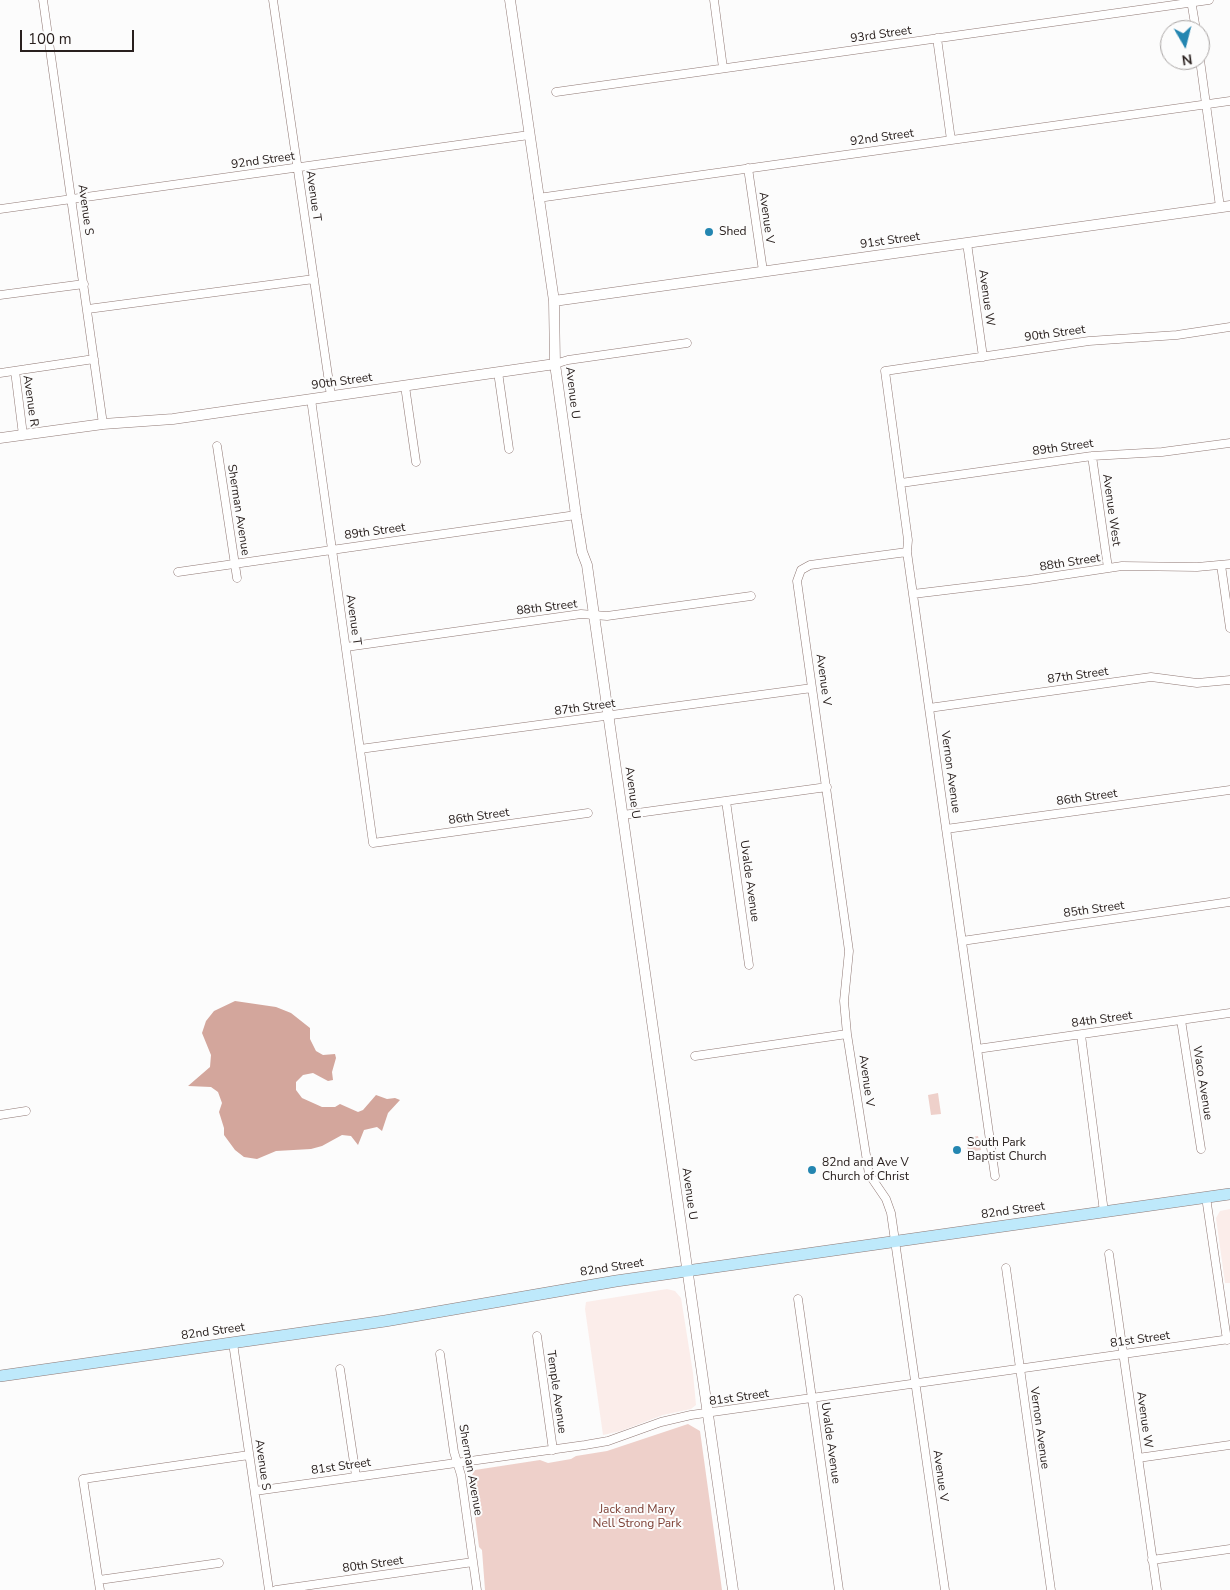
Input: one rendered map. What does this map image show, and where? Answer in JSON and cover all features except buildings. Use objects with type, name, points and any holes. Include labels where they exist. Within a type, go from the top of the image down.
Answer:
[{"type":"main road","name":"82nd Street","points":[[0,1376],[414,1317],[578,1287],[1230,1194]]},
{"type":"street","name":"Avenue S","points":[[43,0],[103,424]]},
{"type":"street","name":"Avenue T","points":[[273,0],[331,396]]},
{"type":"street","name":"Avenue U","points":[[510,0],[554,301],[555,364],[576,515],[582,552],[587,565],[609,716],[732,1590]]},
{"type":"street","points":[[714,0],[723,68]]},
{"type":"street","name":"93rd Street","points":[[556,92],[1209,0]]},
{"type":"street","points":[[1192,1],[1195,20]]},
{"type":"street","points":[[938,38],[951,140]]},
{"type":"street","points":[[1201,70],[1225,207]]},
{"type":"street","name":"92nd Street","points":[[538,198],[1230,101]]},
{"type":"street","name":"92nd Street","points":[[0,209],[529,135]]},
{"type":"street","name":"Avenue V","points":[[748,168],[763,271]]},
{"type":"street","name":"91st Street","points":[[554,301],[1225,207]]},
{"type":"street","name":"Avenue W","points":[[967,243],[983,357]]},
{"type":"street","points":[[88,310],[314,279]]},
{"type":"street","points":[[0,295],[84,284]]},
{"type":"street","name":"90th Street","points":[[885,371],[1090,341],[1177,334],[1230,327]]},
{"type":"street","name":"90th Street","points":[[0,438],[103,424],[173,419],[555,364],[568,360],[687,342]]},
{"type":"street","points":[[0,373],[94,360]]},
{"type":"street","name":"Avenue R","points":[[14,371],[23,435]]},
{"type":"street","name":"Vernon Avenue","points":[[885,371],[908,540],[908,552],[995,1176]]},
{"type":"street","points":[[498,372],[509,449]]},
{"type":"street","points":[[405,386],[416,462]]},
{"type":"street","name":"Avenue T","points":[[311,399],[373,843]]},
{"type":"street","name":"89th Street","points":[[900,483],[1092,456],[1171,452],[1230,443]]},
{"type":"street","name":"Sherman Avenue","points":[[217,446],[237,578]]},
{"type":"street","name":"Avenue West","points":[[1092,456],[1108,568]]},
{"type":"street","name":"89th Street","points":[[178,572],[576,515]]},
{"type":"street","name":"Avenue V","points":[[908,552],[810,565],[801,570],[798,581],[849,951],[844,1001],[847,1034],[869,1174],[888,1203],[896,1241],[945,1590]]},
{"type":"street","name":"88th Street","points":[[914,594],[1108,568],[1146,565],[1178,567],[1230,564]]},
{"type":"street","points":[[1221,565],[1230,628]]},
{"type":"street","name":"88th Street","points":[[346,647],[581,614],[607,616],[751,596]]},
{"type":"street","name":"87th Street","points":[[930,708],[1151,677],[1197,683],[1230,680]]},
{"type":"street","name":"87th Street","points":[[360,749],[812,688]]},
{"type":"street","points":[[623,815],[827,787]]},
{"type":"street","name":"86th Street","points":[[946,829],[1230,790]]},
{"type":"street","name":"Uvalde Avenue","points":[[726,801],[749,965]]},
{"type":"street","name":"86th Street","points":[[373,843],[588,813]]},
{"type":"street","name":"85th Street","points":[[962,941],[1230,902]]},
{"type":"street","name":"84th Street","points":[[977,1049],[1230,1013]]},
{"type":"street","name":"Waco Avenue","points":[[1181,1020],[1201,1149]]},
{"type":"street","points":[[695,1056],[847,1034]]},
{"type":"street","points":[[1080,1034],[1104,1212]]},
{"type":"street","points":[[0,1115],[26,1111]]},
{"type":"street","points":[[1206,1197],[1228,1340]]},
{"type":"street","name":"Avenue W","points":[[1109,1254],[1157,1590]]},
{"type":"street","name":"Vernon Avenue","points":[[1006,1268],[1051,1590]]},
{"type":"street","name":"Uvalde Avenue","points":[[798,1299],[839,1590]]},
{"type":"street","name":"Temple Avenue","points":[[537,1336],[553,1450]]},
{"type":"street","name":"81st Street","points":[[255,1491],[608,1441],[661,1422],[708,1414],[915,1383],[1228,1340]]},
{"type":"street","name":"Avenue S","points":[[234,1343],[269,1590]]},
{"type":"street","name":"Sherman Avenue","points":[[440,1354],[477,1590]]},
{"type":"street","points":[[340,1369],[356,1476]]},
{"type":"street","points":[[1138,1458],[1230,1445]]},
{"type":"street","points":[[100,1590],[83,1479],[249,1455]]},
{"type":"street","points":[[1152,1560],[1230,1549]]},
{"type":"street","name":"80th Street","points":[[276,1590],[473,1562]]},
{"type":"street","points":[[99,1580],[219,1563]]},
{"type":"shaded area","points":[[235,1001],[276,1007],[291,1013],[310,1028],[310,1039],[316,1051],[323,1055],[335,1054],[336,1058],[332,1072],[333,1080],[328,1081],[313,1073],[303,1075],[296,1082],[296,1090],[302,1098],[322,1107],[335,1107],[340,1104],[358,1112],[363,1110],[376,1095],[387,1099],[395,1098],[400,1100],[388,1113],[382,1131],[377,1127],[364,1130],[358,1145],[351,1136],[342,1135],[322,1146],[311,1149],[276,1151],[257,1159],[244,1157],[235,1150],[224,1135],[219,1112],[222,1103],[218,1092],[211,1087],[188,1086],[210,1067],[211,1055],[202,1033],[206,1021],[214,1011]]},
{"type":"shaded area","points":[[1230,1209],[1230,1283],[1225,1283],[1216,1218],[1220,1211]]},
{"type":"shaded area","points":[[667,1289],[675,1291],[681,1298],[696,1405],[691,1409],[663,1415],[621,1431],[603,1435],[585,1309],[586,1302]]},
{"type":"green space","points":[[938,1093],[941,1114],[931,1115],[928,1095]]},
{"type":"green space","points":[[978,1136],[981,1150],[968,1152],[966,1138]]},
{"type":"green space","name":"Jack and Mary Nell Strong Park","points":[[688,1424],[700,1431],[722,1590],[485,1590],[482,1550],[479,1547],[470,1478],[475,1470],[540,1460],[548,1463],[571,1459],[576,1456],[607,1451]]},
{"type":"place","name":"Shed","points":[[709,232]]},
{"type":"place","name":"South Park Baptist Church","points":[[957,1150]]},
{"type":"place","name":"82nd and Ave V Church of Christ","points":[[812,1170]]}]
